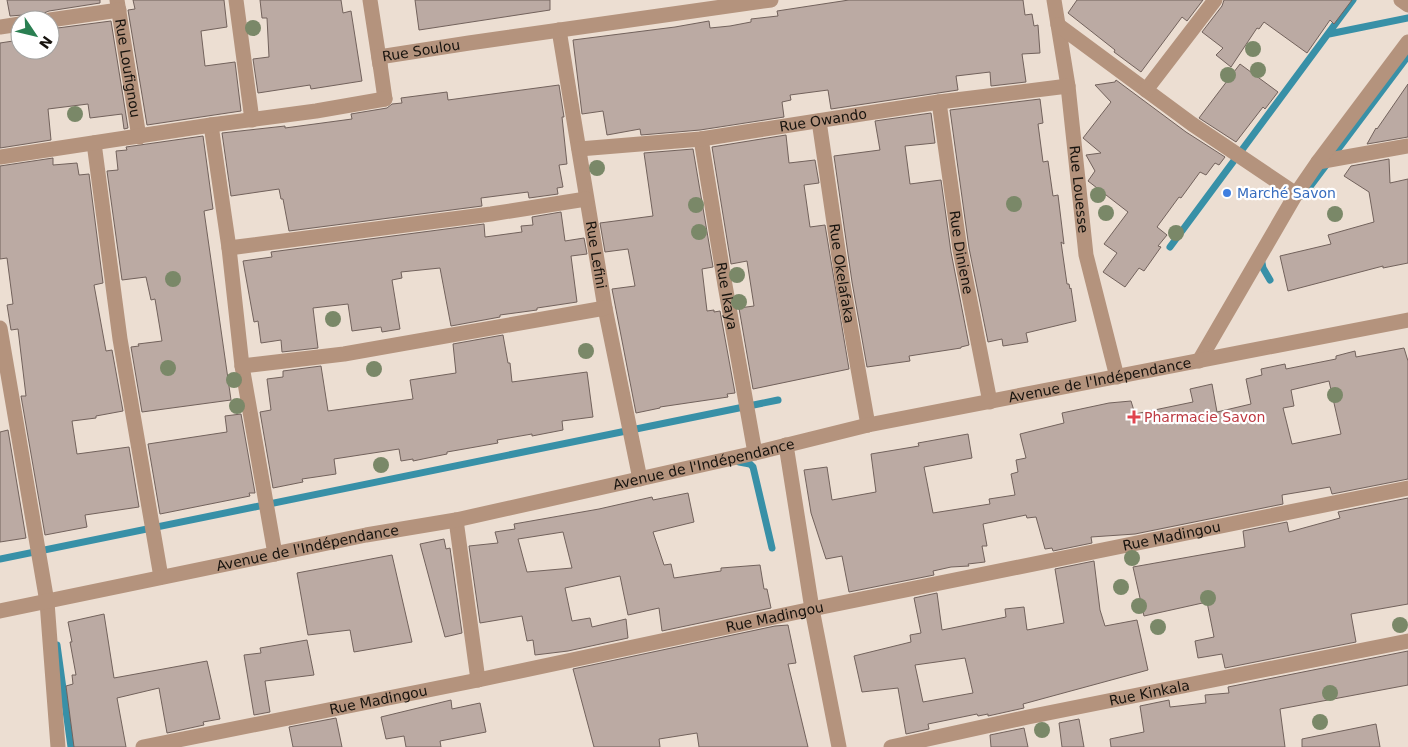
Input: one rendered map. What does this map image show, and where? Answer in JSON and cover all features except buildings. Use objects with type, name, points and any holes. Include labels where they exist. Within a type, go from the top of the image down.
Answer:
[{"type":"street","points":[[236,0],[252,120]]},
{"type":"street","points":[[0,157],[385,99],[370,0]]},
{"type":"street","name":"Rue Soulou","points":[[385,99],[379,57],[771,0]]},
{"type":"street","name":"Rue Louesse","points":[[1054,0],[1068,86],[1086,255],[1117,377]]},
{"type":"street","points":[[1068,0],[1058,20],[1192,124],[1296,194]]},
{"type":"street","points":[[1146,90],[1215,0]]},
{"type":"street","points":[[1401,0],[1408,5]]},
{"type":"street","points":[[60,18],[118,5]]},
{"type":"street","name":"Rue Loufignou","points":[[118,5],[139,137]]},
{"type":"street","name":"Rue Lefini","points":[[559,30],[605,308],[640,479]]},
{"type":"street","points":[[1199,361],[1296,194],[1408,42]]},
{"type":"street","name":"Rue Owando","points":[[579,150],[701,139],[939,102],[1068,86]]},
{"type":"street","name":"Rue Diniene","points":[[939,102],[960,250],[990,402]]},
{"type":"street","name":"Rue Okelafaka","points":[[819,120],[842,284],[868,425]]},
{"type":"street","points":[[211,125],[229,248],[242,366],[275,554]]},
{"type":"street","name":"Rue Ikaya","points":[[701,139],[725,285],[756,453]]},
{"type":"street","points":[[94,143],[120,339],[160,577]]},
{"type":"street","points":[[1318,162],[1408,146]]},
{"type":"street","points":[[229,248],[491,214],[586,198]]},
{"type":"street","points":[[242,366],[344,354],[605,308]]},
{"type":"street","name":"Avenue de l'Indépendance","points":[[0,611],[366,535],[456,520],[756,453],[868,425],[1408,320]]},
{"type":"street","points":[[0,328],[46,602],[58,747]]},
{"type":"street","points":[[786,445],[812,609],[839,747]]},
{"type":"street","name":"Rue Madingou","points":[[143,747],[478,680],[812,609],[1408,488]]},
{"type":"street","points":[[456,520],[478,680]]},
{"type":"street","name":"Rue Kinkala","points":[[891,747],[1028,716],[1408,641]]},
{"type":"waterway","points":[[1170,247],[1353,0]]},
{"type":"waterway","points":[[1329,34],[1408,18]]},
{"type":"waterway","points":[[1303,196],[1408,56]]},
{"type":"waterway","points":[[1261,258],[1263,268],[1270,280]]},
{"type":"waterway","points":[[0,559],[778,400]]},
{"type":"waterway","points":[[739,462],[750,464],[753,467],[772,548]]},
{"type":"waterway","points":[[57,645],[71,747]]},
{"type":"place","name":"Marché Savon","points":[[1227,193]]},
{"type":"place","name":"Pharmacie Savon","points":[[1134,417]]}]
